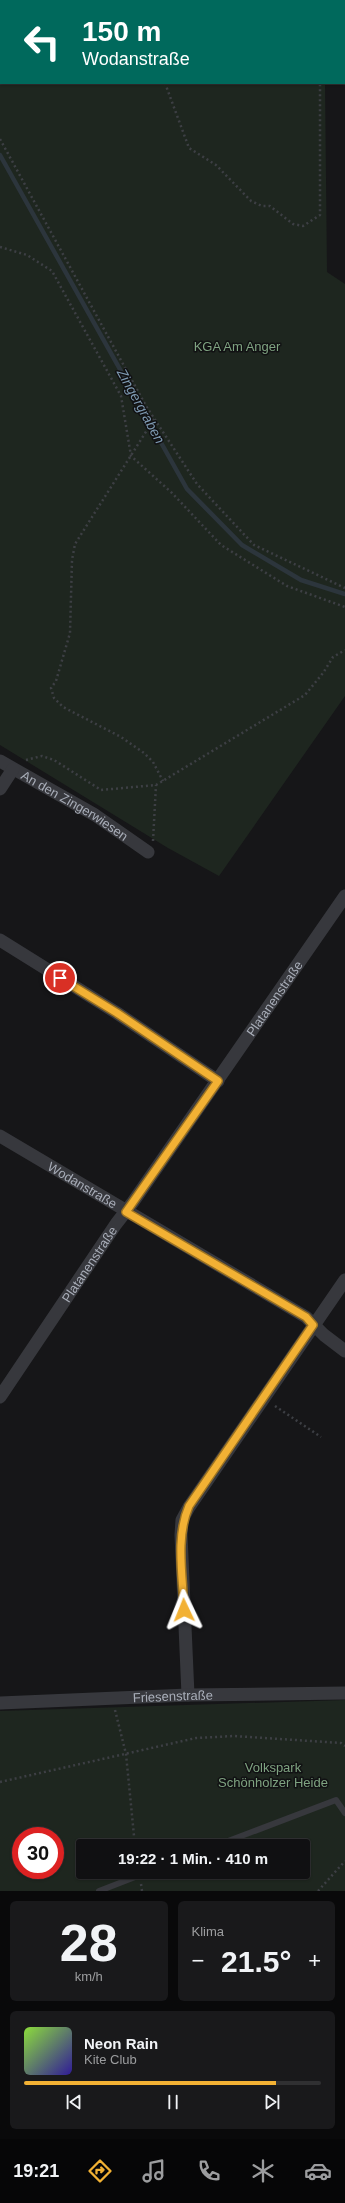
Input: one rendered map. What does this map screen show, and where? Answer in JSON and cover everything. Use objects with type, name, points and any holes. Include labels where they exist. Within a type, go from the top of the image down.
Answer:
[{"type":"street","name":"An den Zingerwiesen","points":[[0,761],[95,815],[148,852]]},
{"type":"street","points":[[0,789],[13,769]]},
{"type":"street","name":"Platanenstraße","points":[[0,1396],[116,1224],[218,1081],[345,896]]},
{"type":"street","points":[[0,940],[117,1013],[218,1081]]},
{"type":"street","name":"Wodanstraße","points":[[0,1136],[126,1212],[306,1317],[313,1325],[345,1351]]},
{"type":"street","points":[[188,1694],[181,1535],[182,1520],[189,1506],[345,1280]]},
{"type":"street","name":"Friesenstraße","points":[[0,1703],[188,1694],[345,1693]]},
{"type":"lane","points":[[233,1839],[336,1800],[345,1813]]},
{"type":"lane","points":[[99,1891],[130,1879]]},
{"type":"path","points":[[166,84],[189,148],[216,165],[251,201],[262,206],[270,206],[293,224],[303,226],[320,215],[320,84]]},
{"type":"path","points":[[0,139],[154,419],[197,484],[254,545],[345,588]]},
{"type":"path","points":[[0,247],[28,255],[52,271],[121,396],[131,456],[172,493],[221,545],[287,586],[345,608]]},
{"type":"path","points":[[154,419],[75,544],[72,560],[70,633],[56,681],[51,688],[54,698],[62,707],[121,737],[144,753],[153,762],[163,781]]},
{"type":"path","points":[[13,769],[28,759],[42,756],[54,760],[101,790],[156,785],[305,695],[323,673],[332,657],[345,650]]},
{"type":"path","points":[[148,852],[154,840],[156,785]]},
{"type":"path","points":[[271,1403],[321,1437]]},
{"type":"path","points":[[112,1698],[126,1754],[134,1839]]},
{"type":"path","points":[[0,1782],[196,1738],[234,1736],[341,1743],[345,1746]]},
{"type":"path","points":[[318,1891],[345,1861]]},
{"type":"green space","name":"KGA Am Anger","points":[[0,84],[325,84],[327,272],[345,284],[345,696],[219,876],[168,848],[0,745]]},
{"type":"green space","name":"Volkspark Schönholzer Heide","points":[[345,1700],[345,1891],[0,1891],[0,1711]]},
{"type":"waterway","name":"Zingergraben","points":[[0,155],[187,489],[242,545],[301,580],[345,594]]},
{"type":"route","points":[[60,978],[117,1013],[218,1081],[126,1212],[306,1317],[313,1325],[189,1506],[182,1520],[181,1535],[184,1610]]}]
